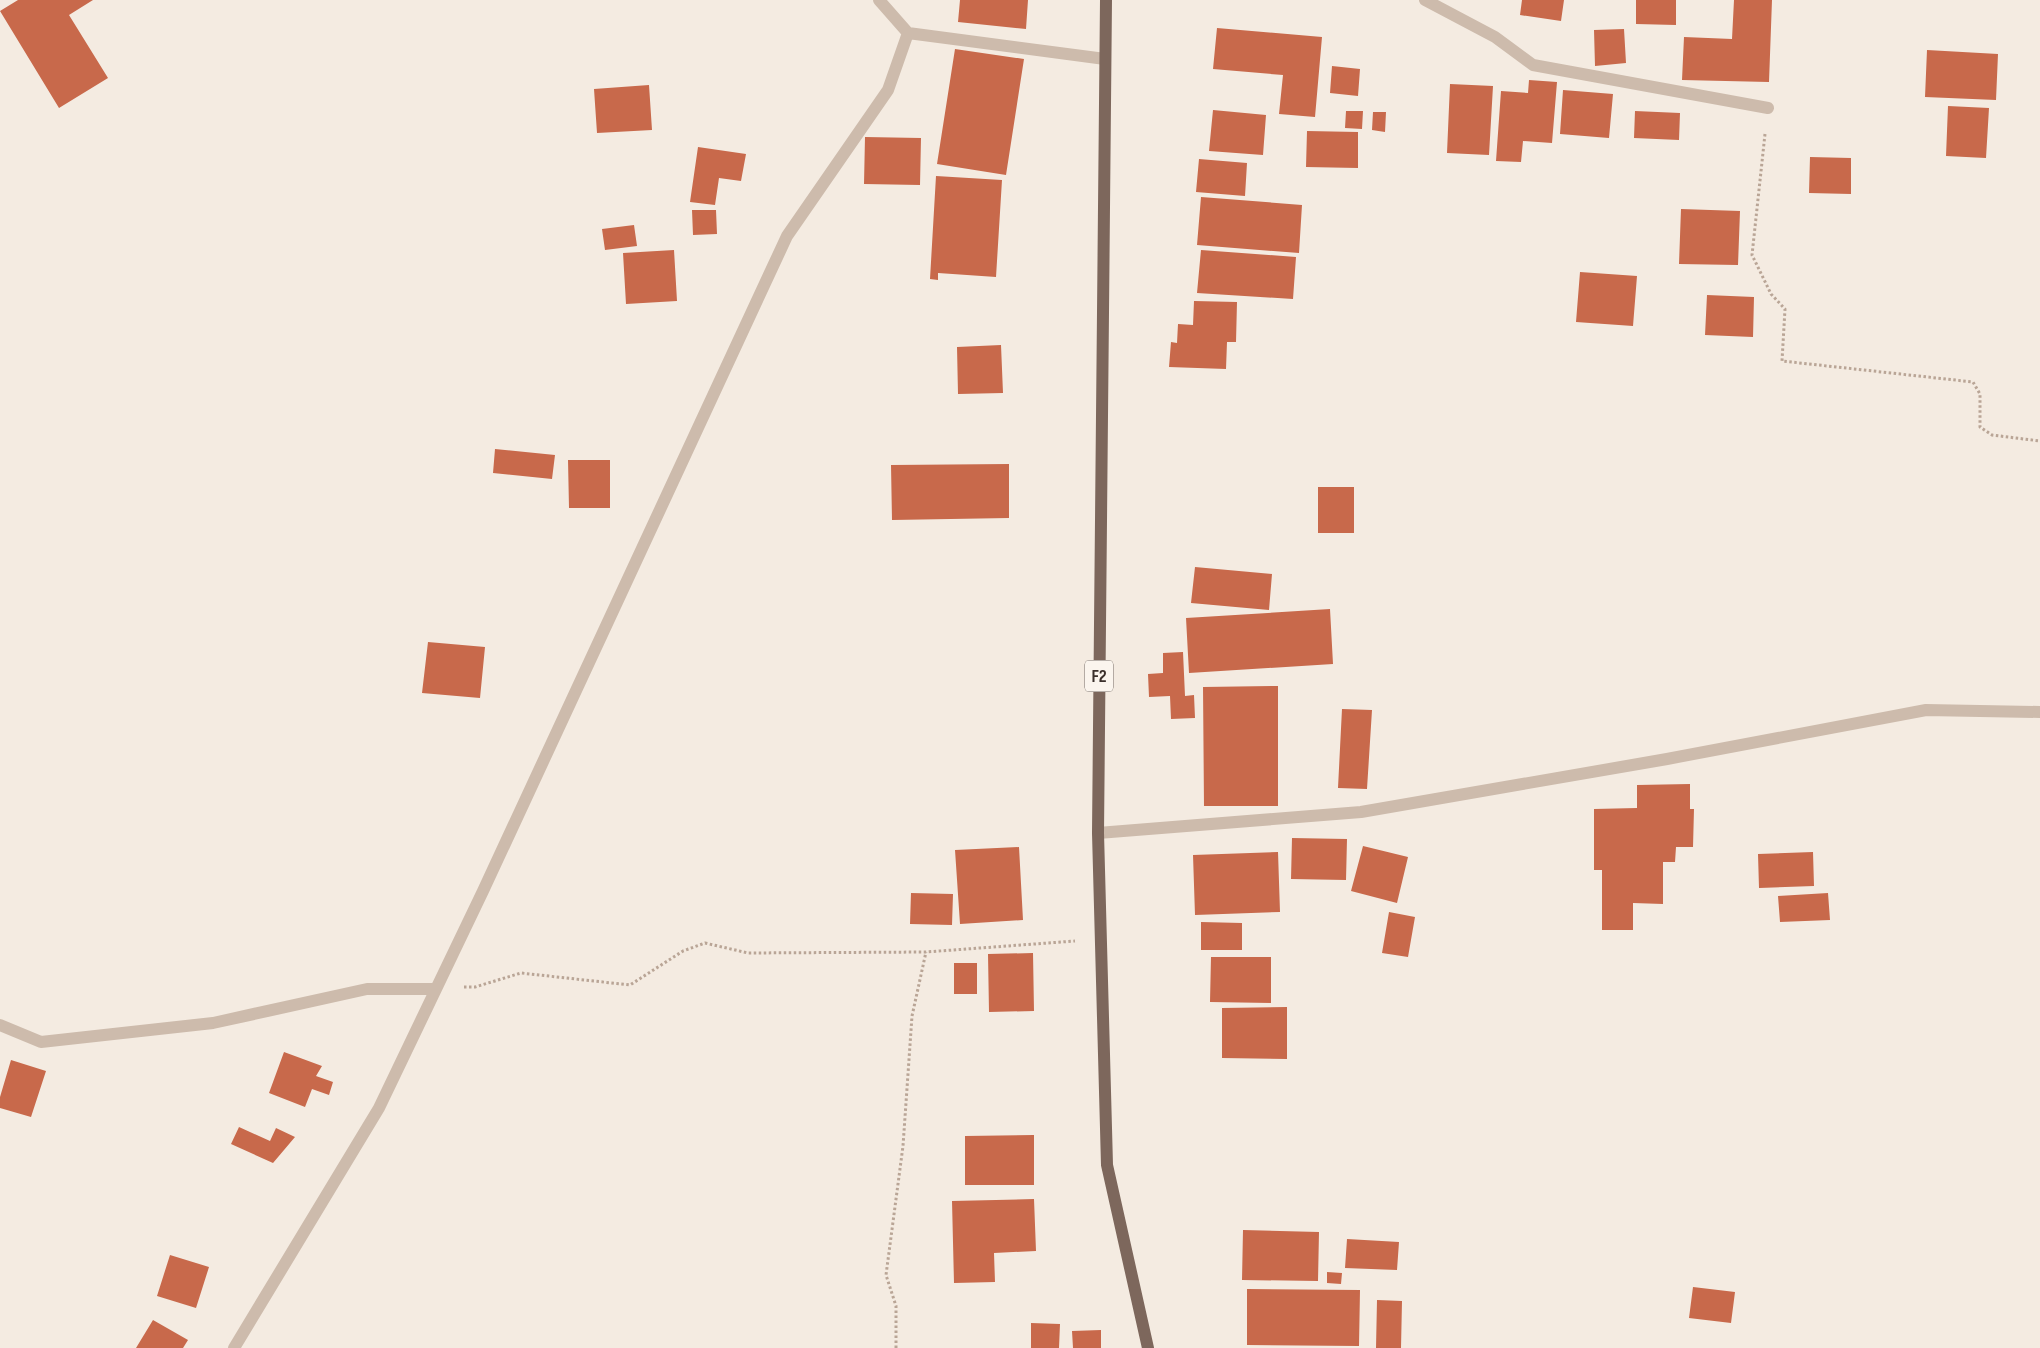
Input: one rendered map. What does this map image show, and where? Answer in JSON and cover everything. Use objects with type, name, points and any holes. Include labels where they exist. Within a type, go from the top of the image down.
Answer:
[{"type":"main road","name":"F2","points":[[1106,0],[1098,833],[1107,1165],[1148,1348]]},
{"type":"street","points":[[879,0],[908,33],[1105,59]]},
{"type":"street","points":[[1425,0],[1495,37],[1533,65],[1768,108]]},
{"type":"street","points":[[234,1348],[379,1108],[787,236],[888,90],[908,33]]},
{"type":"street","points":[[1098,833],[1361,812],[1667,760],[1926,710],[2040,712]]},
{"type":"street","points":[[0,1025],[41,1042],[213,1023],[367,989],[436,988]]},
{"type":"path","points":[[1768,108],[1752,255],[1771,294],[1785,309],[1782,361],[1973,382],[1980,394],[1980,427],[1992,435],[2040,441]]},
{"type":"path","points":[[436,988],[475,987],[521,973],[630,985],[682,951],[705,943],[748,953],[926,952],[1101,939]]},
{"type":"path","points":[[896,1348],[896,1306],[886,1275],[904,1146],[912,1016],[926,952]]},
{"type":"building","points":[[18,0],[93,0],[69,15],[108,78],[59,108],[0,11]]},
{"type":"building","points":[[960,0],[1028,0],[1026,29],[958,22]]},
{"type":"building","points":[[1522,0],[1564,0],[1561,21],[1520,15]]},
{"type":"building","points":[[1636,0],[1676,0],[1676,25],[1636,24]]},
{"type":"building","points":[[1734,0],[1772,0],[1769,82],[1682,80],[1684,37],[1732,39]]},
{"type":"building","points":[[1217,28],[1322,37],[1315,117],[1279,114],[1283,75],[1213,69]]},
{"type":"building","points":[[1624,29],[1626,63],[1595,66],[1594,30]]},
{"type":"building","points":[[955,49],[1024,59],[1006,175],[937,164]]},
{"type":"building","points":[[1927,50],[1998,54],[1996,100],[1925,97]]},
{"type":"building","points":[[1332,66],[1360,69],[1358,96],[1330,93]]},
{"type":"building","points":[[1529,80],[1557,82],[1552,143],[1523,141],[1521,162],[1496,161],[1501,91],[1528,93]]},
{"type":"building","points":[[1450,84],[1493,86],[1489,155],[1447,153]]},
{"type":"building","points":[[649,85],[652,130],[597,133],[594,89]]},
{"type":"building","points":[[1563,90],[1613,94],[1609,138],[1560,134]]},
{"type":"building","points":[[1948,106],[1989,108],[1986,158],[1946,156]]},
{"type":"building","points":[[1213,110],[1266,115],[1263,155],[1209,151]]},
{"type":"building","points":[[1346,111],[1363,111],[1362,129],[1345,128]]},
{"type":"building","points":[[1635,111],[1680,113],[1679,140],[1634,138]]},
{"type":"building","points":[[1373,112],[1386,112],[1385,132],[1372,130]]},
{"type":"building","points":[[1307,131],[1358,132],[1358,168],[1306,167]]},
{"type":"building","points":[[865,137],[921,138],[920,185],[864,184]]},
{"type":"building","points":[[698,147],[746,154],[741,181],[719,178],[715,205],[690,202]]},
{"type":"building","points":[[1810,157],[1851,158],[1851,194],[1809,193]]},
{"type":"building","points":[[1199,159],[1247,163],[1245,196],[1196,192]]},
{"type":"building","points":[[936,176],[1002,180],[996,277],[938,273],[938,280],[930,279]]},
{"type":"building","points":[[1201,197],[1302,205],[1299,253],[1197,245]]},
{"type":"building","points":[[1681,209],[1740,211],[1738,265],[1679,264]]},
{"type":"building","points":[[692,210],[716,210],[717,234],[693,235]]},
{"type":"building","points":[[634,225],[637,246],[605,250],[602,229]]},
{"type":"building","points":[[674,250],[677,301],[626,304],[623,253]]},
{"type":"building","points":[[1201,250],[1296,257],[1293,299],[1197,293]]},
{"type":"building","points":[[1580,272],[1637,276],[1633,326],[1576,322]]},
{"type":"building","points":[[1707,295],[1754,297],[1753,337],[1705,335]]},
{"type":"building","points":[[1194,301],[1237,302],[1236,342],[1227,342],[1226,369],[1169,367],[1171,342],[1177,343],[1178,324],[1193,325]]},
{"type":"building","points":[[1001,345],[1003,393],[958,394],[957,347]]},
{"type":"building","points":[[495,449],[555,455],[552,479],[493,473]]},
{"type":"building","points":[[568,460],[610,460],[610,508],[569,508]]},
{"type":"building","points":[[1009,464],[1009,518],[892,520],[891,465]]},
{"type":"building","points":[[1318,487],[1354,487],[1354,533],[1318,533]]},
{"type":"building","points":[[1195,567],[1272,574],[1269,610],[1191,603]]},
{"type":"building","points":[[1330,609],[1333,664],[1189,673],[1186,618]]},
{"type":"building","points":[[428,642],[485,647],[480,698],[422,693]]},
{"type":"building","points":[[1183,652],[1185,696],[1194,695],[1195,718],[1171,719],[1170,696],[1149,697],[1148,674],[1163,673],[1163,653]]},
{"type":"building","points":[[1278,686],[1278,806],[1204,806],[1203,687]]},
{"type":"building","points":[[1342,709],[1372,710],[1367,789],[1338,788]]},
{"type":"building","points":[[1690,784],[1690,809],[1694,809],[1693,847],[1676,847],[1675,862],[1663,862],[1663,904],[1633,903],[1633,930],[1602,930],[1602,870],[1594,870],[1594,809],[1637,808],[1637,785]]},
{"type":"building","points":[[1292,838],[1347,839],[1346,880],[1291,879]]},
{"type":"building","points":[[1363,846],[1408,857],[1397,903],[1351,891]]},
{"type":"building","points":[[1019,847],[1023,920],[960,924],[955,850]]},
{"type":"building","points":[[1278,852],[1280,912],[1195,915],[1193,855]]},
{"type":"building","points":[[1813,852],[1814,886],[1759,888],[1758,854]]},
{"type":"building","points":[[911,893],[953,894],[952,925],[910,924]]},
{"type":"building","points":[[1828,893],[1830,920],[1780,922],[1778,896]]},
{"type":"building","points":[[1389,912],[1415,917],[1408,957],[1382,953]]},
{"type":"building","points":[[1201,922],[1242,923],[1242,950],[1201,950]]},
{"type":"building","points":[[1033,953],[1034,1011],[989,1012],[988,954]]},
{"type":"building","points":[[1211,957],[1271,957],[1271,1003],[1210,1002]]},
{"type":"building","points":[[954,963],[977,963],[977,994],[954,994]]},
{"type":"building","points":[[1287,1007],[1287,1059],[1222,1058],[1222,1008]]},
{"type":"building","points":[[284,1052],[322,1066],[316,1076],[333,1082],[329,1095],[312,1089],[305,1107],[269,1093]]},
{"type":"building","points":[[11,1060],[46,1071],[31,1117],[0,1108],[0,1097]]},
{"type":"building","points":[[239,1127],[270,1141],[276,1128],[295,1137],[273,1163],[231,1144]]},
{"type":"building","points":[[1034,1135],[1034,1185],[965,1185],[965,1136]]},
{"type":"building","points":[[1034,1199],[1036,1251],[994,1253],[995,1282],[954,1283],[952,1201]]},
{"type":"building","points":[[1243,1230],[1319,1232],[1318,1281],[1242,1280]]},
{"type":"building","points":[[1347,1239],[1399,1242],[1397,1270],[1345,1268]]},
{"type":"building","points":[[170,1255],[209,1267],[196,1308],[157,1296]]},
{"type":"building","points":[[1327,1272],[1342,1273],[1341,1284],[1327,1283]]},
{"type":"building","points":[[1693,1287],[1735,1292],[1731,1323],[1689,1318]]},
{"type":"building","points":[[1247,1289],[1360,1290],[1359,1346],[1247,1345]]},
{"type":"building","points":[[1377,1300],[1402,1301],[1401,1348],[1376,1348]]},
{"type":"building","points":[[153,1320],[188,1340],[183,1348],[136,1348]]},
{"type":"building","points":[[1031,1323],[1060,1324],[1059,1348],[1031,1348]]},
{"type":"building","points":[[1101,1330],[1101,1348],[1073,1348],[1072,1331]]}]
